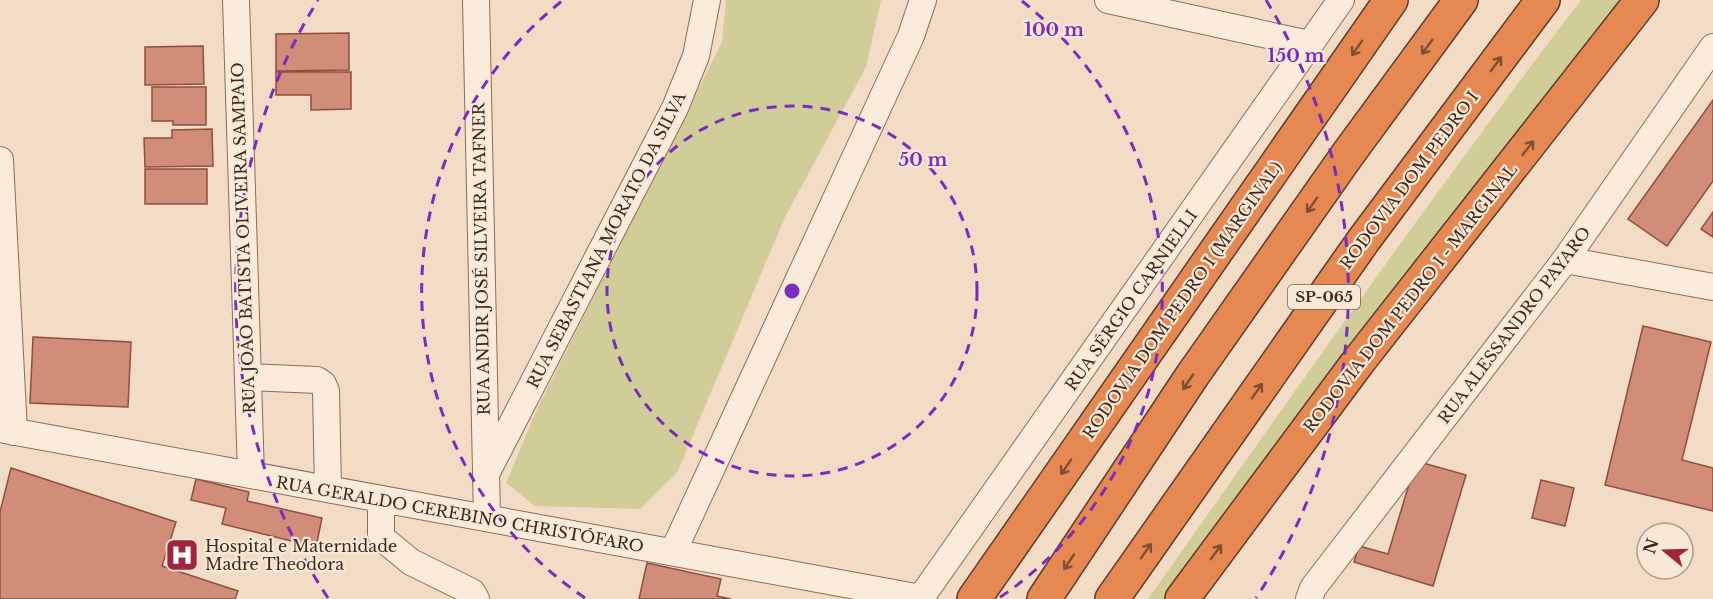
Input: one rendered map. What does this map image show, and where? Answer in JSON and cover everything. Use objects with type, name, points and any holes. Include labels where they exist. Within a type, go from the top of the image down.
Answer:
[{"type":"highway","name":"RODOVIA DOM PEDRO I (MARGINAL)","points":[[974,599],[1391,0]]},
{"type":"highway","points":[[1044,599],[1199,366],[1461,0]]},
{"type":"highway","name":"RODOVIA DOM PEDRO I","points":[[1112,599],[1363,241],[1543,0]]},
{"type":"highway","name":"RODOVIA DOM PEDRO I - MARGINAL","points":[[1182,599],[1358,362],[1642,0]]},
{"type":"street","name":"RUA JOÃO BATISTA OLIVEIRA SAMPAIO","points":[[236,0],[251,475]]},
{"type":"street","name":"RUA ANDIR JOSÉ SILVEIRA TAFNER","points":[[476,0],[487,518]]},
{"type":"street","name":"RUA SEBASTIANA MORATO DA SILVA","points":[[486,474],[675,108],[696,56],[707,0]]},
{"type":"street","points":[[672,552],[911,36],[923,0]]},
{"type":"street","points":[[1108,0],[1309,44]]},
{"type":"street","name":"RUA SÉRGIO CARNIELLI","points":[[920,598],[1341,0]]},
{"type":"street","name":"RUA ALESSANDRO PAYARO","points":[[1309,599],[1313,588],[1565,260],[1713,47]]},
{"type":"street","points":[[0,160],[7,431]]},
{"type":"street","points":[[1565,260],[1713,287]]},
{"type":"street","points":[[248,377],[317,380],[323,384],[326,391],[328,489]]},
{"type":"street","name":"RUA GERALDO CEREBINO CHRISTÓFARO","points":[[7,431],[920,598]]},
{"type":"street","points":[[381,499],[383,539],[411,562],[472,592],[476,599]]},
{"type":"shaded area","points":[[726,0],[881,0],[866,67],[785,217],[677,473],[640,509],[535,506],[506,483],[537,409],[722,42]]},
{"type":"shaded area","points":[[1581,0],[1625,0],[1349,346],[1164,599],[1148,599],[1416,223]]},
{"type":"building","points":[[349,33],[349,70],[276,71],[276,34]]},
{"type":"building","points":[[203,46],[204,84],[145,85],[145,47]]},
{"type":"building","points":[[276,72],[351,72],[351,109],[311,110],[311,95],[276,95]]},
{"type":"building","points":[[152,87],[206,87],[206,125],[173,125],[173,121],[152,121]]},
{"type":"building","points":[[1713,100],[1713,181],[1667,246],[1628,219]]},
{"type":"building","points":[[212,129],[213,166],[145,167],[144,138],[172,138],[172,130]]},
{"type":"building","points":[[145,169],[207,169],[207,204],[145,204]]},
{"type":"building","points":[[1713,212],[1713,237],[1701,229]]},
{"type":"building","points":[[1643,326],[1711,342],[1682,460],[1713,468],[1713,511],[1605,485]]},
{"type":"building","points":[[33,337],[131,342],[128,407],[30,403]]},
{"type":"building","points":[[1416,461],[1466,475],[1433,586],[1354,562],[1359,546],[1388,554]]},
{"type":"building","points":[[11,468],[176,522],[162,566],[238,591],[235,599],[0,599],[0,512]]},
{"type":"building","points":[[196,479],[249,492],[247,501],[322,518],[316,547],[222,524],[226,508],[191,500]]},
{"type":"building","points":[[1541,480],[1574,488],[1565,526],[1532,518]]},
{"type":"building","points":[[647,563],[721,579],[717,596],[731,599],[639,599]]},
{"type":"place","name":"Hospital e Maternidade Madre Theodora","points":[[182,555]]}]
